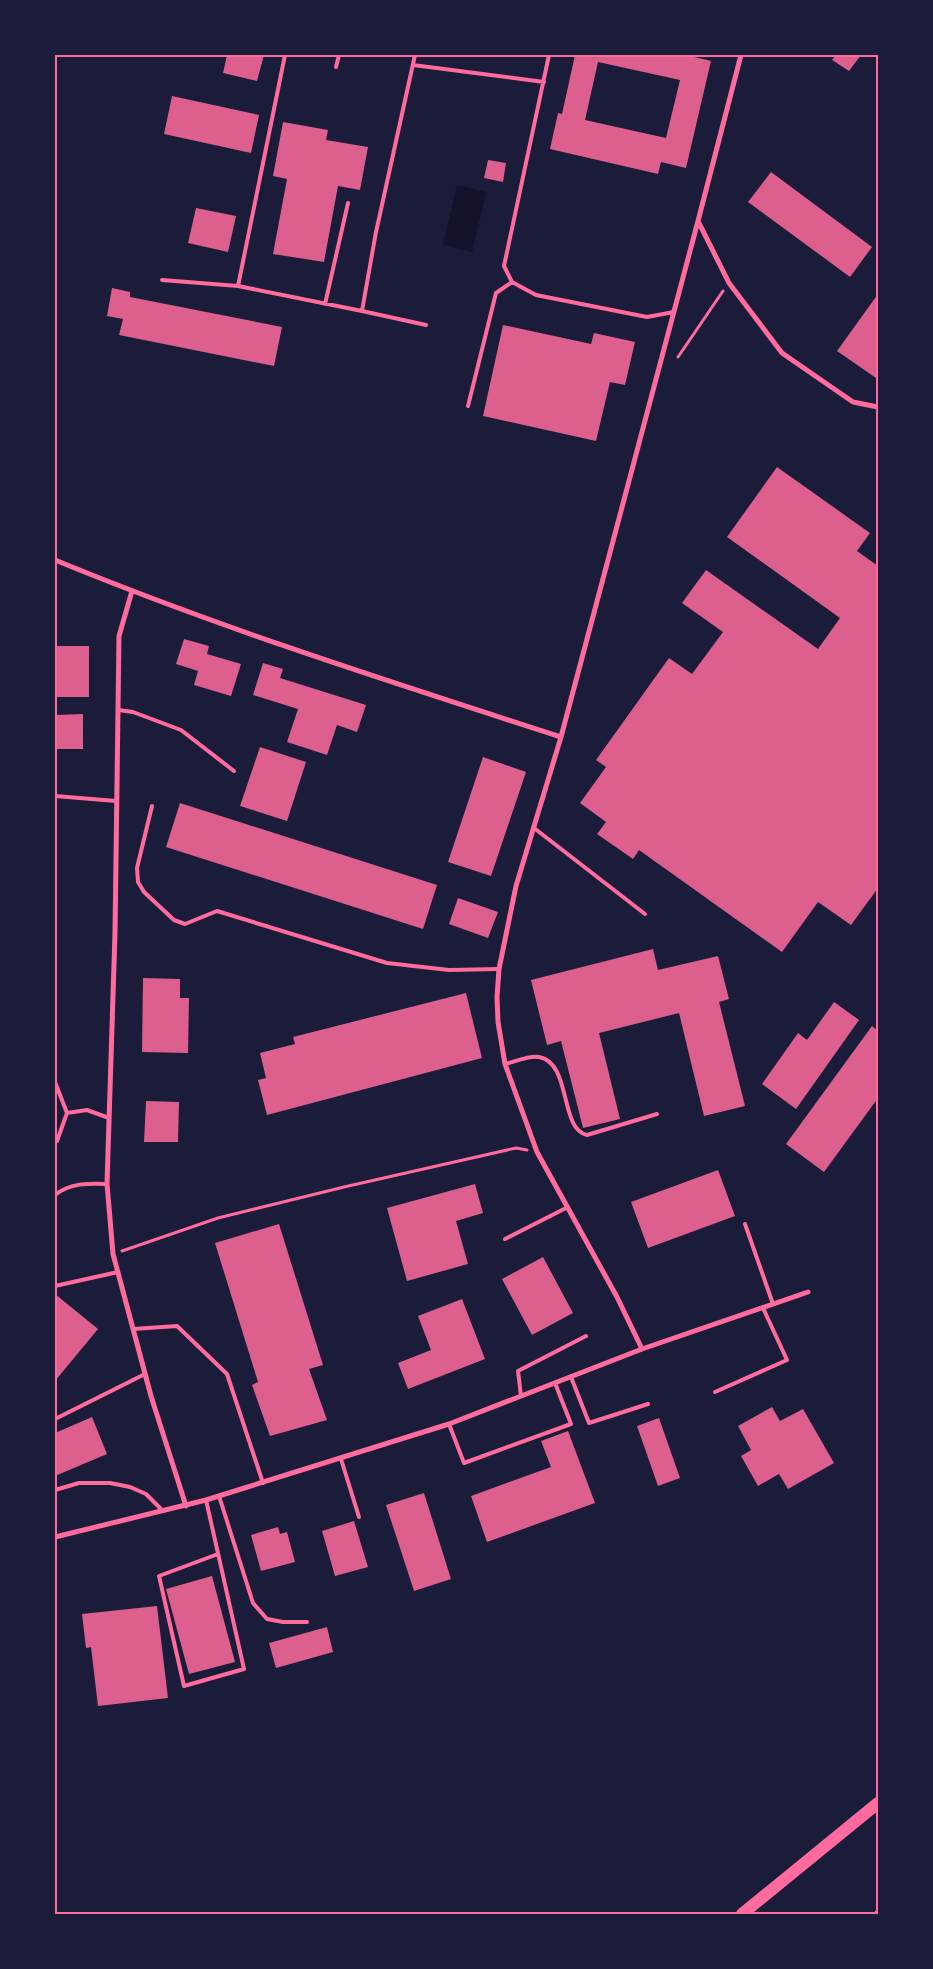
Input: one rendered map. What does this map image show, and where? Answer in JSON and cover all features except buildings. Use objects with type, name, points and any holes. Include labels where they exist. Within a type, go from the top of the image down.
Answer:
[{"type":"main road","points":[[742,1914],[878,1803]]},
{"type":"street","points":[[642,1349],[537,1152],[505,1064],[498,1022],[499,969],[516,886],[561,737],[741,55]]},
{"type":"street","points":[[698,221],[729,282],[782,353],[853,402],[878,408]]},
{"type":"street","points":[[55,560],[132,592],[359,671],[561,737]]},
{"type":"street","points":[[132,592],[119,636],[115,933],[107,1184],[113,1254],[145,1374],[186,1506]]},
{"type":"street","points":[[55,1537],[186,1506],[449,1424],[642,1349],[808,1292]]},
{"type":"lane","points":[[238,286],[286,55]]},
{"type":"lane","points":[[336,67],[339,55]]},
{"type":"lane","points":[[362,311],[376,232],[415,55]]},
{"type":"lane","points":[[549,55],[504,266],[512,282],[536,295],[647,317],[674,312]]},
{"type":"lane","points":[[413,65],[544,82]]},
{"type":"lane","points":[[324,304],[348,203]]},
{"type":"lane","points":[[162,280],[238,286],[426,325]]},
{"type":"lane","points":[[468,406],[496,293],[512,282]]},
{"type":"lane","points":[[118,710],[133,712],[181,730],[234,771]]},
{"type":"lane","points":[[55,796],[116,802]]},
{"type":"lane","points":[[152,806],[136,874],[144,892],[177,922],[185,924],[193,922],[217,911],[387,963],[449,970],[499,969]]},
{"type":"lane","points":[[534,828],[645,914]]},
{"type":"lane","points":[[505,1064],[535,1057],[542,1057],[548,1062],[558,1075],[574,1125],[582,1134],[587,1135],[657,1114]]},
{"type":"lane","points":[[55,1082],[67,1113],[57,1141],[55,1141]]},
{"type":"lane","points":[[67,1113],[87,1110],[109,1118]]},
{"type":"lane","points":[[55,1195],[77,1185],[107,1184]]},
{"type":"lane","points":[[506,1239],[568,1207]]},
{"type":"lane","points":[[745,1224],[773,1304]]},
{"type":"lane","points":[[55,1286],[67,1285],[118,1272]]},
{"type":"lane","points":[[715,1392],[786,1360],[763,1308]]},
{"type":"lane","points":[[133,1328],[177,1326],[227,1374],[263,1483]]},
{"type":"lane","points":[[521,1396],[518,1371],[586,1336]]},
{"type":"lane","points":[[55,1419],[145,1374]]},
{"type":"lane","points":[[571,1377],[589,1423],[648,1404]]},
{"type":"lane","points":[[449,1424],[464,1464],[571,1424],[556,1383]]},
{"type":"lane","points":[[341,1459],[360,1518]]},
{"type":"lane","points":[[55,1490],[79,1483],[117,1484],[146,1494],[163,1511]]},
{"type":"lane","points":[[219,1496],[253,1603],[267,1618],[283,1622],[307,1622]]},
{"type":"lane","points":[[206,1500],[244,1669],[184,1686],[159,1576],[218,1554]]},
{"type":"path","points":[[678,357],[729,282]]},
{"type":"path","points":[[113,1254],[218,1218],[344,1187],[516,1148],[537,1152]]},
{"type":"path","points":[[874,1914],[878,1911]]},
{"type":"shaded area","points":[[457,185],[486,192],[472,252],[443,245]]}]
